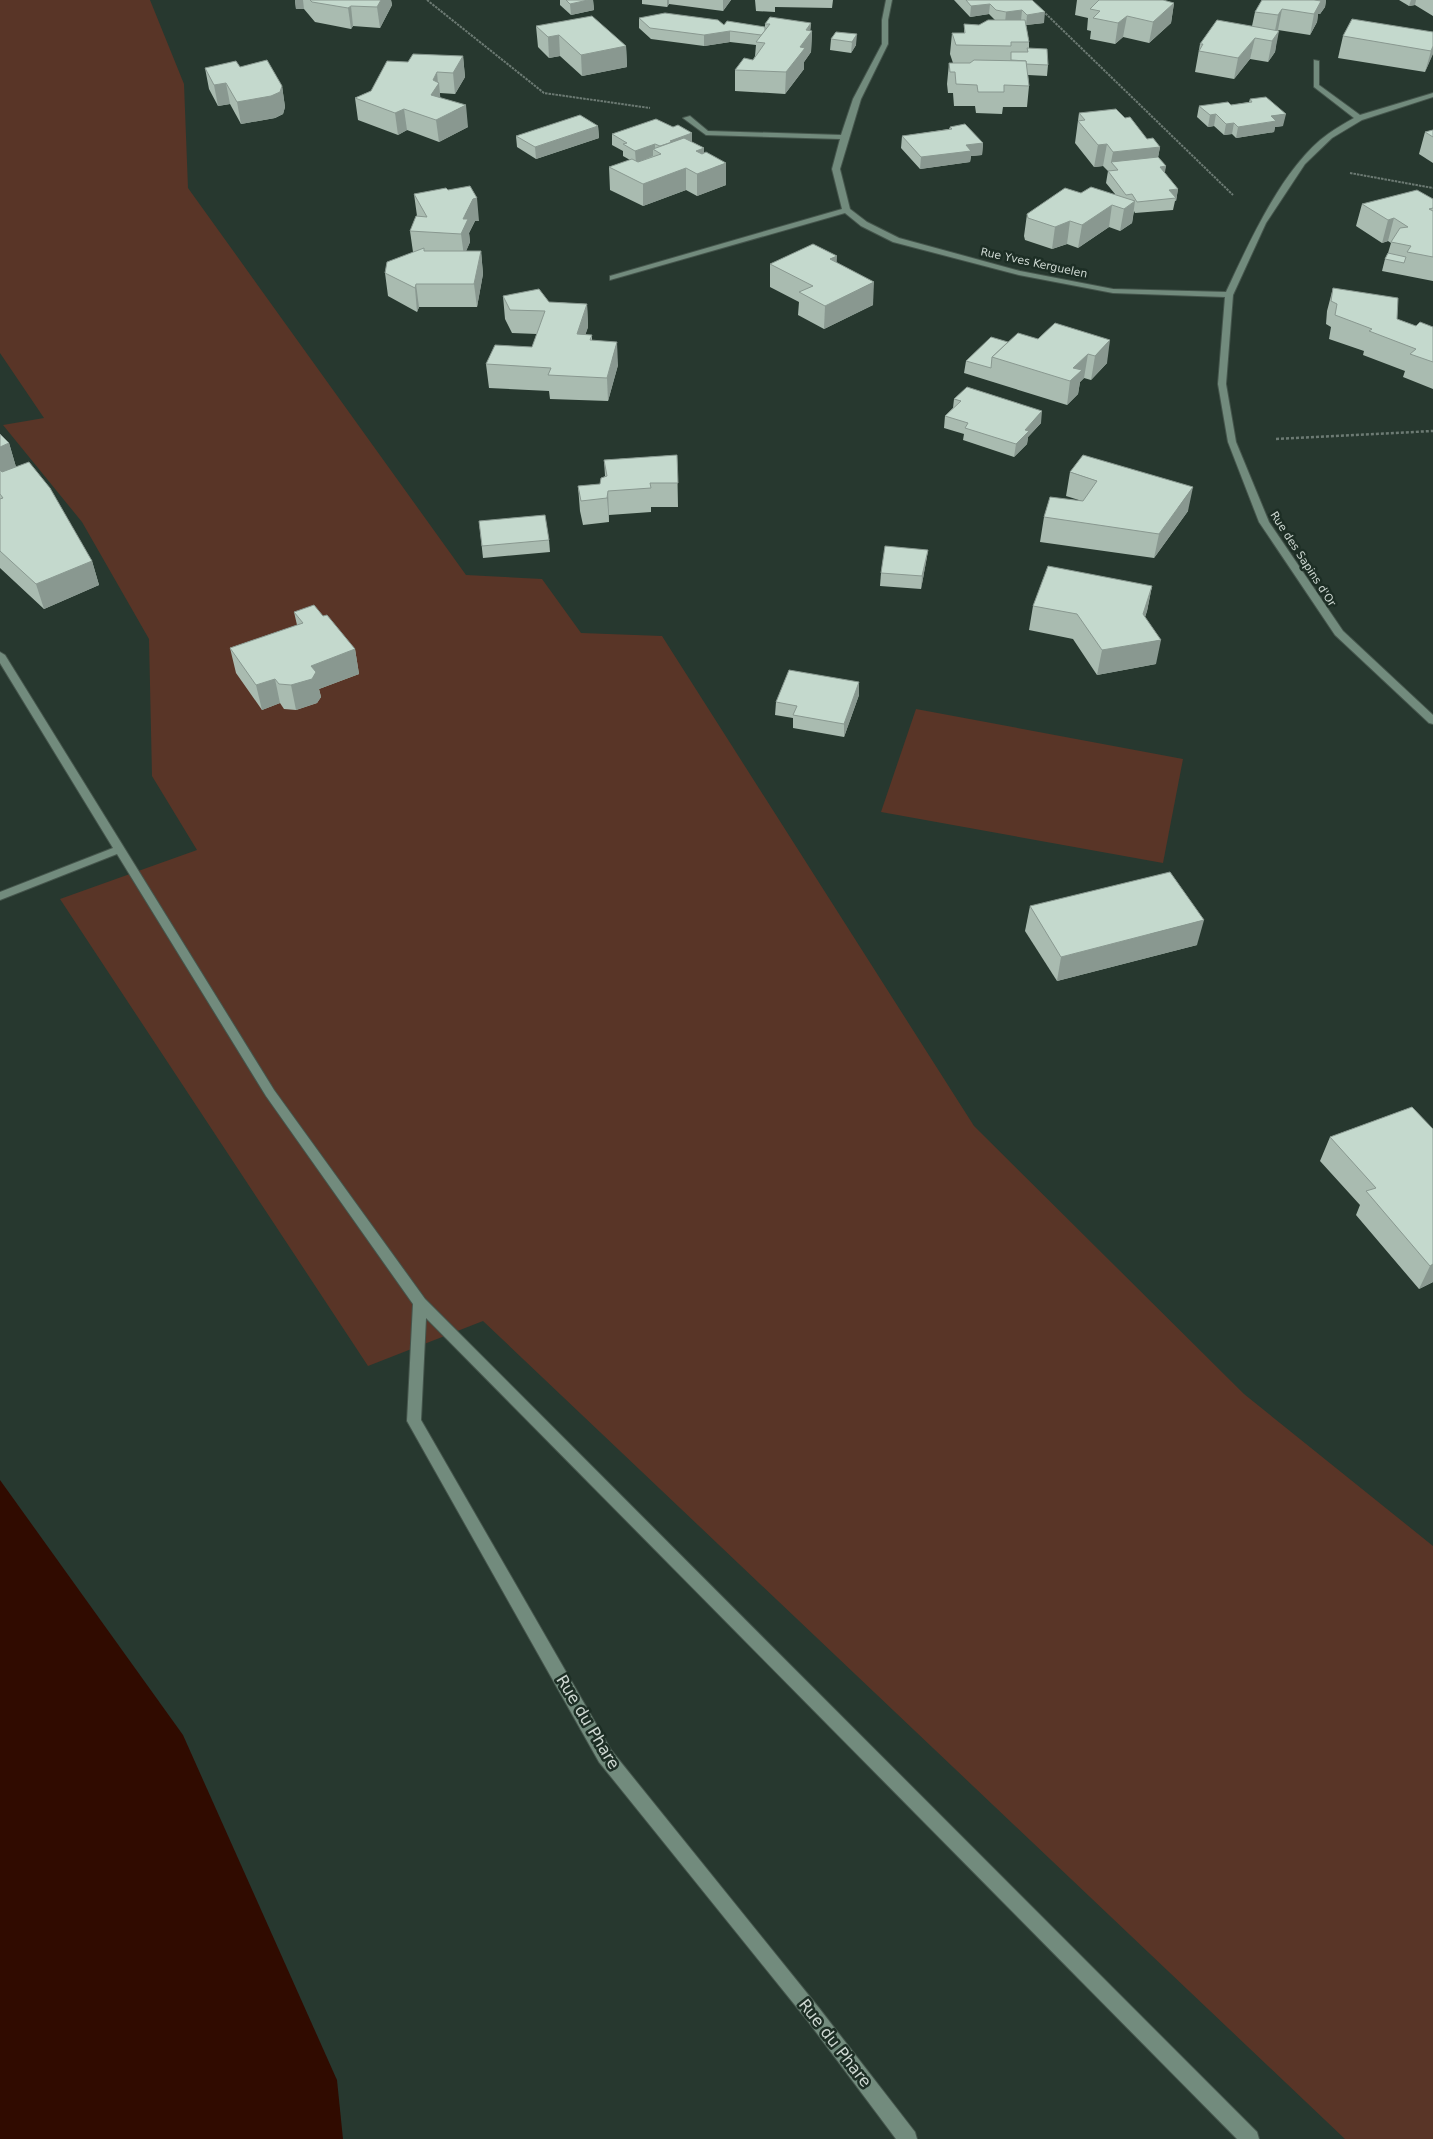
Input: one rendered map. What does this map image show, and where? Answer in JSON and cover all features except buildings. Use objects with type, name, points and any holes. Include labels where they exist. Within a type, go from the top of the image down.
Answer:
[{"type":"street","points":[[613,278],[846,210],[836,169],[857,98],[885,44],[885,20],[889,0]]},
{"type":"street","points":[[1316,61],[1316,86],[1358,118]]},
{"type":"street","name":"Rue des Sapins d'Or","points":[[1433,95],[1358,118],[1329,136],[1302,163],[1262,223],[1229,295],[1222,384],[1232,442],[1264,522],[1339,634],[1433,721]]},
{"type":"street","points":[[687,118],[706,133],[844,137]]},
{"type":"street","name":"Rue Yves Kerguelen","points":[[846,210],[864,224],[896,240],[1019,273],[1113,291],[1229,295]]},
{"type":"street","points":[[0,655],[270,1094],[420,1303],[1250,2139]]},
{"type":"street","points":[[0,896],[120,850]]},
{"type":"street","name":"Rue du Phare","points":[[420,1303],[414,1421],[605,1756],[813,2014],[908,2139]]},
{"type":"path","points":[[427,0],[544,93],[580,100],[640,106],[687,118]]},
{"type":"path","points":[[1038,7],[1262,223]]},
{"type":"path","points":[[1302,163],[1408,186],[1433,188]]},
{"type":"path","points":[[1408,186],[1416,190]]},
{"type":"path","points":[[1232,442],[1433,431]]},
{"type":"shaded area","points":[[0,0],[150,0],[184,84],[188,188],[466,575],[542,579],[581,633],[662,636],[974,1126],[1244,1394],[1433,1546],[1433,2139],[1345,2139],[483,1321],[368,1366],[60,899],[197,850],[152,776],[149,639],[82,522],[3,425],[44,418],[0,353]]},
{"type":"shaded area","points":[[916,709],[1183,759],[1163,863],[881,812]]},
{"type":"shaded area","points":[[0,1480],[183,1735],[337,2080],[343,2139],[0,2139]]}]
